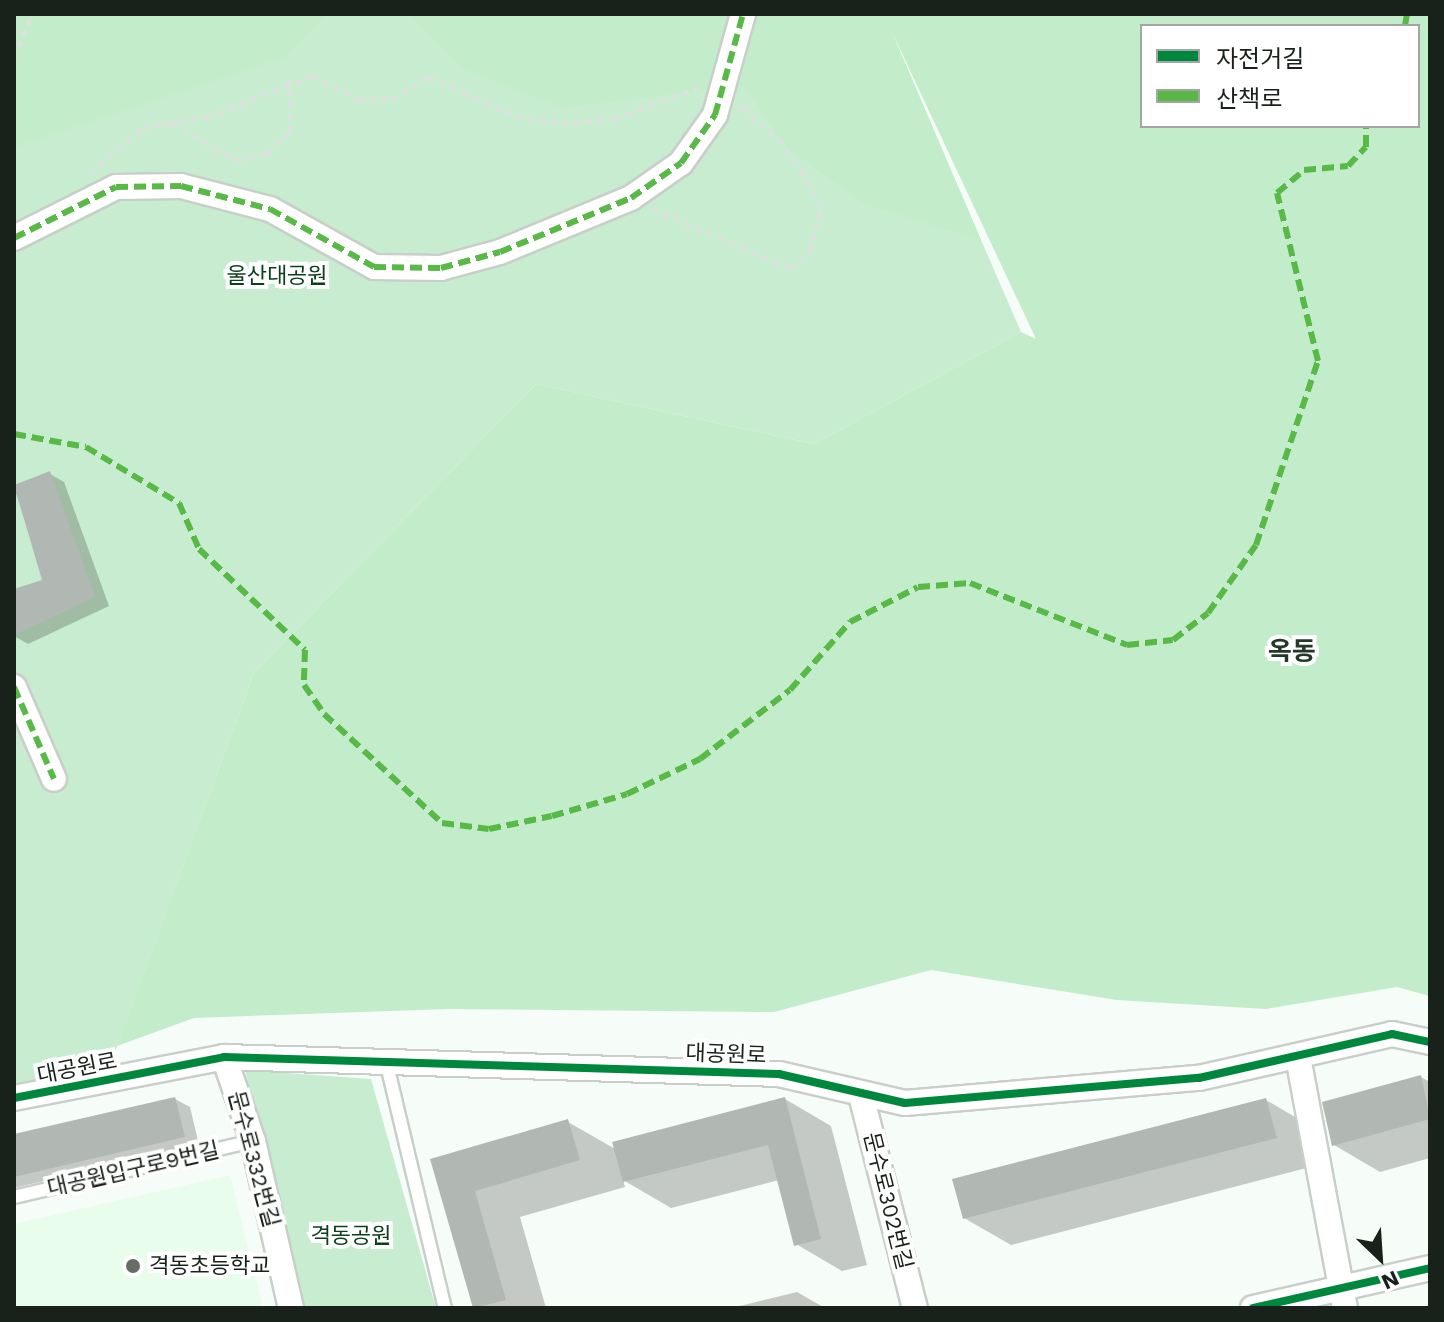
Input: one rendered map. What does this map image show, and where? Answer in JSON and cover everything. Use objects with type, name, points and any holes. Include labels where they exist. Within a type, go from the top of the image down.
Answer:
[{"type":"street","points":[[14,238],[116,187],[181,186],[270,209],[374,267],[441,268],[631,198],[681,163],[724,86],[743,14]]},
{"type":"street","points":[[14,687],[54,779]]},
{"type":"street","name":"대공원로","points":[[14,1098],[224,1057],[779,1074],[905,1103],[1199,1078],[1392,1034],[1430,1042]]},
{"type":"street","name":"문수로332번길","points":[[224,1057],[253,1141],[291,1308]]},
{"type":"street","points":[[1298,1057],[1343,1300]]},
{"type":"street","name":"문수로302번길","points":[[861,1095],[915,1308]]},
{"type":"street","points":[[1253,1308],[1343,1300],[1430,1268]]},
{"type":"lane","points":[[386,1061],[445,1308]]},
{"type":"lane","name":"대공원입구로9번길","points":[[14,1197],[253,1141]]},
{"type":"path","points":[[14,58],[32,14]]},
{"type":"path","points":[[81,204],[90,171],[116,145],[143,128],[206,118],[289,80],[313,76],[336,93],[381,99],[429,78],[517,117],[562,124],[615,119],[724,86],[783,143],[822,206],[810,252],[790,269],[631,198]]},
{"type":"path","points":[[172,124],[237,161],[267,154],[290,132],[289,80]]},
{"type":"shaded area","name":"격동초등학교","points":[[230,1175],[263,1308],[14,1308],[14,1224]]},
{"type":"green space","name":"울산대공원","points":[[14,14],[883,14],[1021,332],[814,444],[536,384],[254,673],[111,1063],[14,1086]]},
{"type":"green space","points":[[14,14],[326,14],[285,57],[14,147]]},
{"type":"green space","points":[[410,14],[1430,14],[1430,996],[1397,987],[1266,1009],[1117,1000],[931,970],[774,1012],[448,1009],[194,1018],[117,1046],[254,673],[536,384],[814,444],[1021,332],[1036,339],[892,32],[981,240],[865,204],[784,146],[744,85],[562,108],[463,69]]},
{"type":"green space","name":"격동공원","points":[[245,1070],[371,1079],[436,1308],[301,1308]]},
{"type":"building","points":[[50,471],[95,597],[14,635],[14,589],[42,580],[14,485]]},
{"type":"building","points":[[1421,1075],[1430,1119],[1332,1146],[1322,1102]]},
{"type":"building","points":[[175,1097],[185,1137],[14,1177],[14,1134]]},
{"type":"building","points":[[785,1097],[821,1239],[794,1246],[768,1145],[623,1182],[612,1142]]},
{"type":"building","points":[[1266,1098],[1277,1138],[963,1219],[952,1179]]},
{"type":"building","points":[[568,1119],[580,1160],[475,1191],[506,1300],[473,1308],[430,1159]]},
{"type":"marked path","points":[[14,238],[116,187],[181,186],[270,209],[374,267],[441,268],[500,252],[631,198],[681,163],[715,115],[743,14]]},
{"type":"marked path","points":[[1405,24],[1407,14]]},
{"type":"marked path","points":[[14,434],[86,447],[179,503],[199,549],[305,650],[304,685],[324,714],[442,823],[489,829],[552,816],[627,794],[700,759],[790,690],[850,622],[918,587],[970,583],[1127,645],[1173,640],[1208,613],[1256,545],[1318,361],[1277,193],[1304,170],[1348,166],[1366,147],[1366,128]]},
{"type":"marked path","points":[[14,687],[54,779]]},
{"type":"cycle path","points":[[14,1098],[224,1057],[779,1074],[905,1103],[1199,1078],[1392,1034],[1430,1042]]},
{"type":"cycle path","points":[[1253,1308],[1430,1268]]},
{"type":"place","name":"격동초등학교","points":[[133,1266]]},
{"type":"district","name":"옥동","points":[[1292,652]]}]
